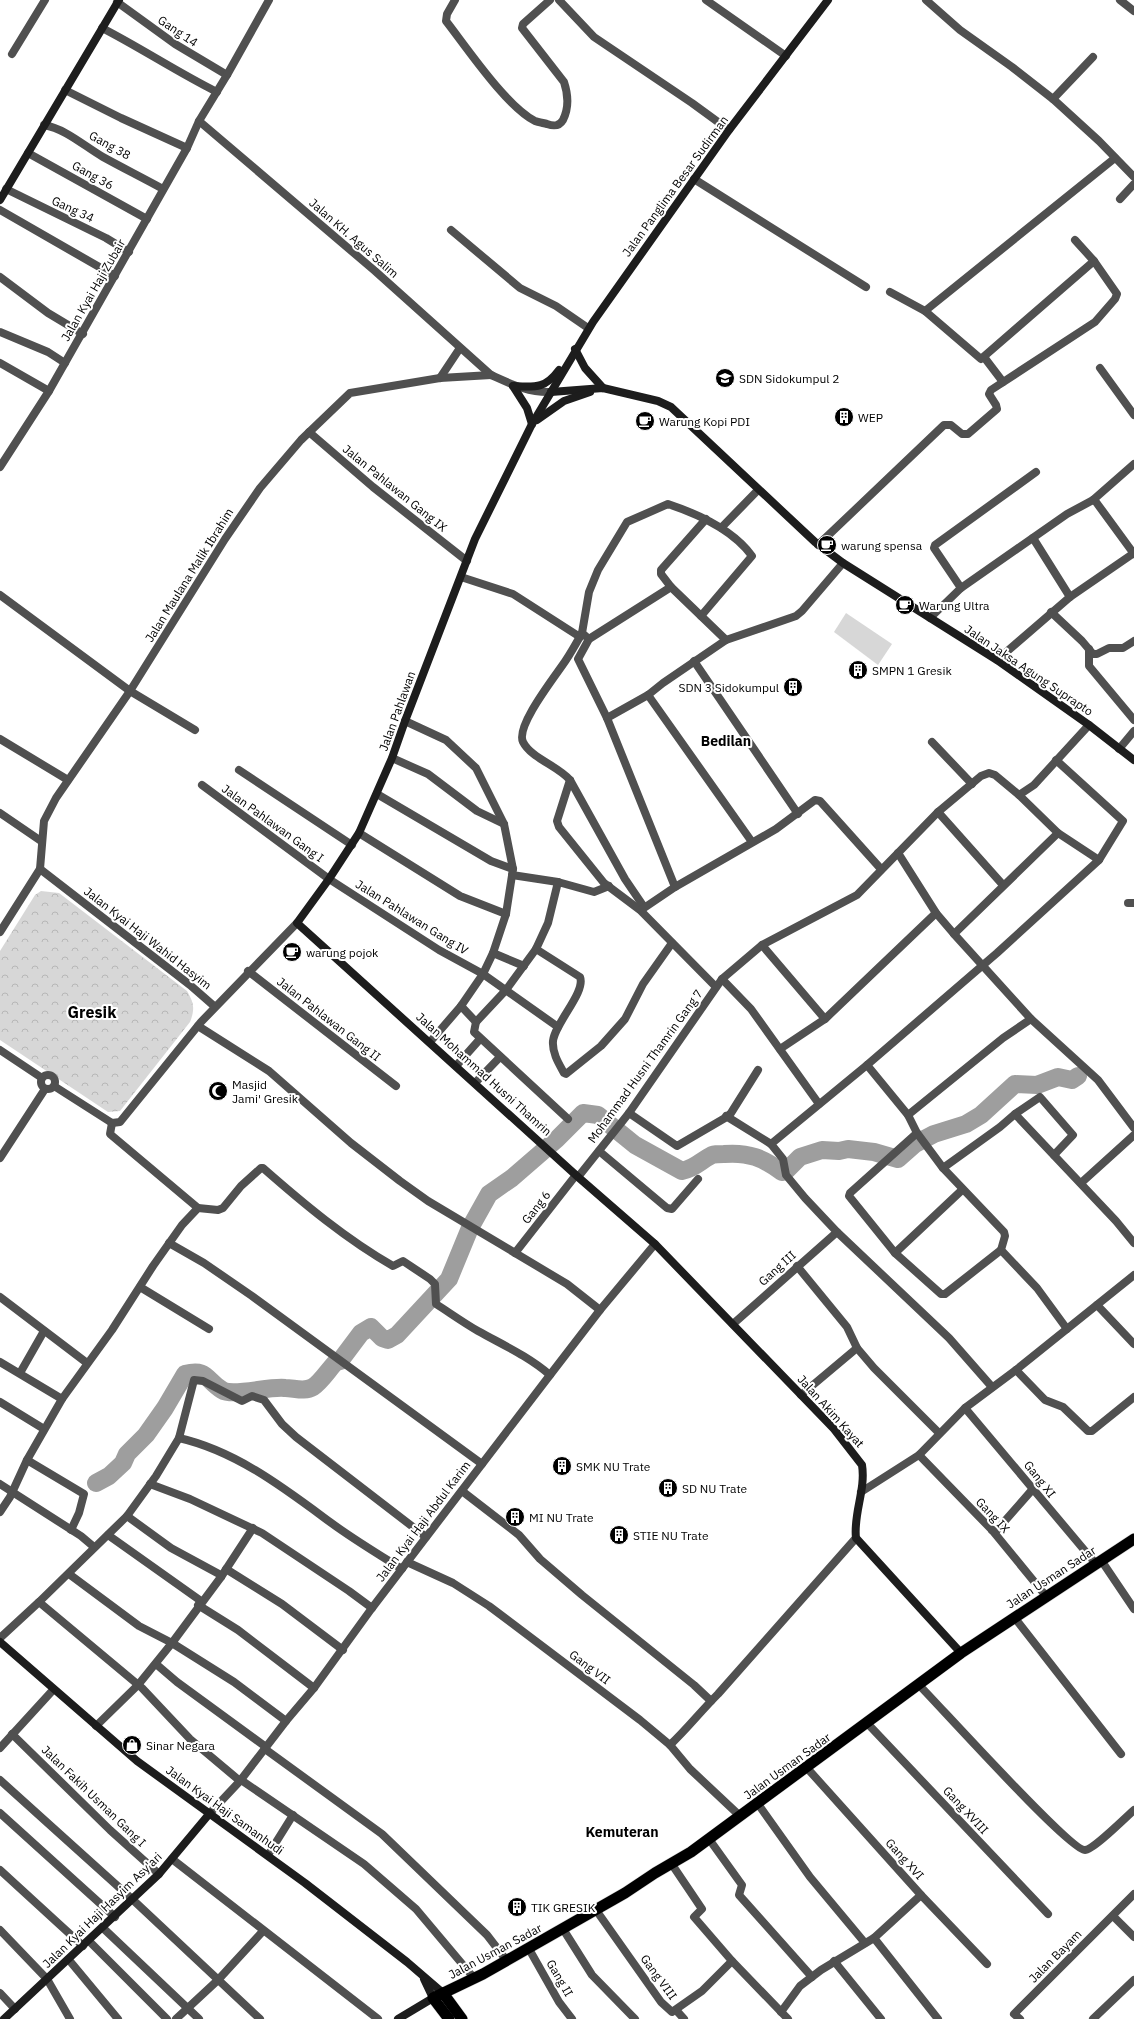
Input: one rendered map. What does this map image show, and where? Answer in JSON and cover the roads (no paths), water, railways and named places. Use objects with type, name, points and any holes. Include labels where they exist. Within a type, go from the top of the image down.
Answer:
[{"type":"highway","name":"Jalan Usman Sadar","points":[[438,1995],[529,1949],[691,1852],[807,1768],[961,1653],[1014,1616],[1134,1540]]},
{"type":"highway","points":[[438,1995],[449,2019]]},
{"type":"highway","points":[[438,1995],[462,2019]]},
{"type":"main road","name":"Jalan Panglima Besar Sudirman","points":[[551,392],[588,328],[729,130],[828,0]]},
{"type":"main road","points":[[0,200],[118,1]]},
{"type":"main road","points":[[575,349],[584,368],[603,388],[570,398],[546,412],[532,424],[527,408],[513,386],[536,387],[547,384],[575,349]]},
{"type":"main road","name":"Jalan Jaksa Agung Suprapto","points":[[551,392],[603,388],[658,402],[671,407],[818,545],[842,563],[997,660],[1089,725],[1134,760]]},
{"type":"main road","name":"Jalan Pahlawan","points":[[296,923],[329,879],[360,833],[392,758],[475,539],[532,424],[551,392]]},
{"type":"main road","name":"Jalan Mohammad Husni Thamrin","points":[[296,923],[539,1140],[577,1176],[655,1244]]},
{"type":"main road","name":"Jalan Akim Kayat","points":[[655,1244],[834,1429],[861,1463],[861,1492],[855,1528],[856,1538]]},
{"type":"main road","points":[[856,1538],[961,1653]]},
{"type":"main road","name":"Jalan Kyai Haji Samanhudi","points":[[0,1642],[53,1690],[137,1761],[268,1855],[401,1957],[423,1976],[438,1995]]},
{"type":"main road","name":"Jalan Kyai Haji Hasyim Asy'ari","points":[[6,2018],[159,1874],[210,1813]]},
{"type":"main road","points":[[398,2019],[438,1995]]},
{"type":"street","points":[[12,54],[45,0]]},
{"type":"street","name":"Jalan Kyai Haji Zubair","points":[[1,462],[49,391],[83,334],[187,148],[199,121],[227,75],[268,0]]},
{"type":"street","points":[[455,0],[447,14],[446,22],[482,68],[513,104],[535,121],[553,126],[562,121],[567,106],[567,92],[564,82],[522,28],[523,24],[550,0]]},
{"type":"street","points":[[559,0],[594,37],[692,103],[729,130]]},
{"type":"street","points":[[706,0],[786,56]]},
{"type":"street","points":[[926,0],[960,30],[1012,67],[1052,99],[1099,142],[1134,178]]},
{"type":"street","points":[[1120,0],[1134,11]]},
{"type":"street","name":"Gang 14","points":[[118,1],[175,44],[227,75]]},
{"type":"street","points":[[102,28],[175,70],[217,92]]},
{"type":"street","points":[[1052,99],[1093,57]]},
{"type":"street","points":[[65,90],[121,118],[165,136],[187,148]]},
{"type":"street","name":"Jalan KH. Agus Salim","points":[[199,121],[375,271],[491,375],[513,386],[535,391],[551,392]]},
{"type":"street","name":"Gang 38","points":[[44,125],[53,127],[63,132],[103,157],[163,189]]},
{"type":"street","name":"Gang 36","points":[[28,153],[146,219]]},
{"type":"street","points":[[925,311],[1115,158]]},
{"type":"street","points":[[694,179],[866,286]]},
{"type":"street","points":[[1120,199],[1134,184]]},
{"type":"street","name":"Gang 34","points":[[6,189],[106,238],[129,252]]},
{"type":"street","points":[[0,210],[115,276]]},
{"type":"street","points":[[451,230],[520,288],[556,306],[588,328]]},
{"type":"street","points":[[818,545],[944,425],[951,426],[965,435],[997,409],[996,405],[988,394],[1003,382],[1096,322],[1115,299],[1117,294],[1094,261],[1075,240]]},
{"type":"street","points":[[890,292],[925,311],[981,359],[1094,261]]},
{"type":"street","points":[[0,277],[48,313],[83,334]]},
{"type":"street","points":[[0,332],[48,352],[65,362]]},
{"type":"street","points":[[440,378],[460,348]]},
{"type":"street","points":[[984,357],[1003,382]]},
{"type":"street","points":[[0,363],[49,391]]},
{"type":"street","points":[[1100,368],[1134,415]]},
{"type":"street","name":"Jalan Maulana Malik Ibrahim","points":[[40,869],[41,841],[44,822],[56,798],[130,691],[225,539],[260,488],[309,432],[350,393],[440,378],[491,375]]},
{"type":"street","name":"Jalan Pahlawan Gang IX","points":[[309,432],[373,487],[467,561]]},
{"type":"street","points":[[930,618],[961,588],[1067,514],[1093,500],[1134,464]]},
{"type":"street","points":[[961,588],[934,548],[935,545],[1036,472]]},
{"type":"street","points":[[721,528],[758,490]]},
{"type":"street","points":[[997,660],[1070,597],[1134,553],[1093,500]]},
{"type":"street","points":[[701,616],[752,556],[721,528],[706,519],[668,504],[627,522],[598,570],[589,592],[581,635],[566,661],[539,698],[521,734],[522,742],[530,751],[563,772],[570,780],[642,909],[672,943],[716,987]]},
{"type":"street","points":[[706,519],[661,570],[661,574],[671,587],[726,640]]},
{"type":"street","points":[[1033,538],[1070,597]]},
{"type":"street","points":[[607,718],[648,695],[694,661],[726,640],[796,616],[842,563]]},
{"type":"street","points":[[461,577],[513,594],[589,639]]},
{"type":"street","points":[[671,587],[589,639],[578,659],[607,718],[676,887]]},
{"type":"street","points":[[0,595],[130,691],[195,730]]},
{"type":"street","points":[[1051,612],[1093,654],[1098,654],[1109,648],[1123,648],[1134,641]]},
{"type":"street","points":[[1089,649],[1088,666],[1134,720]]},
{"type":"street","points":[[694,661],[798,814]]},
{"type":"street","points":[[648,695],[752,842]]},
{"type":"street","points":[[405,721],[446,740],[473,765],[494,801],[504,824],[513,872],[506,914],[493,953],[483,974],[461,1006],[430,1042]]},
{"type":"street","points":[[1089,725],[1034,785],[1019,795],[1058,833],[1099,860]]},
{"type":"street","points":[[1119,749],[1134,732]]},
{"type":"street","points":[[0,738],[68,780]]},
{"type":"street","points":[[932,742],[972,784]]},
{"type":"street","points":[[392,758],[428,774],[477,811],[504,824]]},
{"type":"street","points":[[771,1144],[867,1065],[982,965],[1099,860],[1122,821],[1056,760]]},
{"type":"street","points":[[239,770],[352,845]]},
{"type":"street","name":"Mohammad Husni Thamrin Gang 7","points":[[577,1176],[629,1113],[722,979],[762,945],[857,895],[938,812],[981,776],[989,773],[995,775],[1019,795]]},
{"type":"street","points":[[570,780],[557,824],[604,883],[642,909]]},
{"type":"street","name":"Jalan Pahlawan Gang I","points":[[202,785],[329,879]]},
{"type":"street","points":[[377,794],[491,861],[513,872],[594,892],[609,886]]},
{"type":"street","points":[[642,909],[676,887],[776,829],[815,800],[820,801],[881,869]]},
{"type":"street","points":[[938,812],[1003,885]]},
{"type":"street","points":[[0,813],[41,841]]},
{"type":"street","points":[[360,833],[460,896],[506,914]]},
{"type":"street","points":[[954,934],[1058,833]]},
{"type":"street","points":[[898,853],[936,913],[954,934],[1031,1019],[1098,1080],[1134,1128]]},
{"type":"street","points":[[0,932],[40,869]]},
{"type":"street","name":"Jalan Kyai Haji Wahid Hasyim","points":[[40,869],[190,985],[214,1006],[124,1120],[112,1123]]},
{"type":"street","name":"Jalan Pahlawan Gang IV","points":[[329,879],[439,950],[483,974],[558,1027]]},
{"type":"street","points":[[558,882],[548,923],[536,949],[506,990],[476,1022],[474,1032],[568,1118]]},
{"type":"street","points":[[780,1049],[825,1019],[936,913]]},
{"type":"street","name":"Jalan Pahlawan","points":[[214,1006],[296,923]]},
{"type":"street","points":[[536,949],[580,977],[581,981],[580,988],[558,1027],[553,1041],[555,1056],[566,1074],[601,1046],[625,1019],[643,984],[672,943]]},
{"type":"street","points":[[762,945],[825,1019]]},
{"type":"street","points":[[493,953],[524,966]]},
{"type":"street","name":"Jalan Pahlawan Gang II","points":[[248,971],[396,1086]]},
{"type":"street","points":[[722,979],[751,1009],[819,1104]]},
{"type":"street","points":[[461,1006],[476,1022]]},
{"type":"street","points":[[908,1115],[1003,1038],[1031,1019]]},
{"type":"street","points":[[198,1026],[269,1071],[351,1143],[400,1181],[476,1230],[567,1284],[600,1310]]},
{"type":"street","points":[[456,1066],[480,1039]]},
{"type":"street","points":[[0,1050],[42,1078]]},
{"type":"street","points":[[475,1083],[500,1057]]},
{"type":"street","points":[[867,1065],[908,1115],[918,1133],[943,1168],[962,1190],[1004,1232],[1005,1236],[1000,1250],[943,1295],[895,1253],[849,1196],[850,1193],[918,1133]]},
{"type":"street","points":[[629,1113],[677,1146],[726,1116],[737,1103],[758,1070]]},
{"type":"street","points":[[42,1078],[47,1075],[53,1077],[54,1086]]},
{"type":"street","points":[[42,1078],[41,1084],[45,1089]]},
{"type":"street","points":[[54,1086],[112,1123],[110,1134],[198,1208],[218,1210],[223,1208],[241,1186],[261,1168],[263,1168],[298,1199],[370,1252],[393,1266],[402,1261],[430,1279],[434,1284],[435,1303],[478,1331],[516,1350],[537,1363],[550,1375]]},
{"type":"street","points":[[0,1158],[45,1089],[49,1089],[54,1086]]},
{"type":"street","points":[[943,1168],[1000,1128],[1015,1114],[1040,1097],[1073,1135],[1054,1155]]},
{"type":"street","points":[[1015,1114],[1116,1221],[1134,1243]]},
{"type":"street","points":[[726,1116],[771,1144],[783,1159],[786,1175],[837,1232],[948,1338],[992,1387]]},
{"type":"street","points":[[1081,1184],[1134,1135]]},
{"type":"street","points":[[599,1151],[667,1208],[672,1209],[698,1179]]},
{"type":"street","name":"Gang 6","points":[[515,1253],[577,1176]]},
{"type":"street","points":[[895,1253],[962,1190]]},
{"type":"street","points":[[0,1512],[44,1429],[62,1399],[112,1330],[169,1243],[198,1208]]},
{"type":"street","name":"Gang III","points":[[733,1324],[837,1232]]},
{"type":"street","points":[[169,1243],[204,1263],[333,1358],[344,1364],[482,1464]]},
{"type":"street","name":"Jalan Kyai Haji Abdul Karim","points":[[210,1813],[241,1780],[286,1720],[314,1688],[372,1608],[550,1375],[600,1310],[655,1244]]},
{"type":"street","points":[[1000,1250],[1037,1288],[1067,1329]]},
{"type":"street","points":[[797,1266],[847,1327],[857,1348],[874,1368],[939,1433]]},
{"type":"street","points":[[861,1492],[919,1455],[965,1408],[1016,1370],[1134,1275]]},
{"type":"street","points":[[140,1287],[209,1328]]},
{"type":"street","points":[[0,1297],[87,1363]]},
{"type":"street","points":[[1097,1305],[1134,1344]]},
{"type":"street","points":[[20,1373],[44,1330]]},
{"type":"street","points":[[801,1395],[857,1348]]},
{"type":"street","points":[[0,1362],[62,1399]]},
{"type":"street","points":[[1016,1370],[1045,1400],[1063,1408],[1088,1431],[1092,1431],[1134,1397]]},
{"type":"street","points":[[0,1638],[40,1602],[127,1516],[150,1484],[179,1438],[194,1380],[203,1381],[242,1401],[252,1396],[264,1400],[282,1424],[296,1437],[426,1537]]},
{"type":"street","points":[[0,1402],[44,1429]]},
{"type":"street","name":"Gang XI","points":[[965,1408],[1032,1486],[1032,1490],[1099,1562],[1134,1609]]},
{"type":"street","points":[[179,1438],[216,1450],[263,1474],[331,1523],[402,1569]]},
{"type":"street","name":"Gang IX","points":[[919,1455],[992,1530],[1046,1596]]},
{"type":"street","points":[[27,1460],[84,1494],[79,1513],[71,1530]]},
{"type":"street","points":[[0,1484],[71,1530],[94,1548]]},
{"type":"street","points":[[150,1484],[190,1499],[253,1528],[349,1591],[372,1608]]},
{"type":"street","points":[[992,1530],[996,1530],[1032,1490]]},
{"type":"street","points":[[462,1491],[519,1535],[540,1559],[711,1701]]},
{"type":"street","points":[[127,1516],[171,1548],[219,1574],[221,1577]]},
{"type":"street","points":[[96,1726],[138,1685],[156,1664],[200,1603],[221,1577],[253,1528]]},
{"type":"street","points":[[108,1535],[238,1630],[314,1688]]},
{"type":"street","points":[[670,1745],[685,1732],[856,1538]]},
{"type":"street","name":"Gang VII","points":[[407,1562],[453,1583],[489,1606],[640,1720],[670,1745],[690,1769],[740,1816]]},
{"type":"street","points":[[226,1569],[282,1604],[342,1650]]},
{"type":"street","points":[[68,1574],[139,1626],[172,1643],[228,1678],[286,1720]]},
{"type":"street","points":[[40,1602],[138,1685],[190,1739],[241,1780],[383,1878],[416,1909],[474,1978]]},
{"type":"street","points":[[1014,1616],[1121,1754]]},
{"type":"street","points":[[156,1664],[177,1682],[382,1834],[487,1934],[507,1961]]},
{"type":"street","points":[[918,1684],[1036,1809],[1065,1837],[1082,1850],[1088,1850],[1134,1810]]},
{"type":"street","points":[[0,1748],[53,1690]]},
{"type":"street","name":"Gang XVIII","points":[[867,1723],[1048,1914]]},
{"type":"street","name":"Jalan Fakih Usman Gang I","points":[[12,1734],[110,1830],[159,1874]]},
{"type":"street","name":"Gang XVI","points":[[807,1768],[921,1895],[987,1964]]},
{"type":"street","points":[[0,1780],[132,1899],[260,2019]]},
{"type":"street","points":[[758,1804],[810,1877],[865,1943]]},
{"type":"street","points":[[0,1813],[115,1917]]},
{"type":"street","points":[[268,1855],[293,1815]]},
{"type":"street","points":[[709,1839],[742,1885],[739,1895],[812,1977]]},
{"type":"street","points":[[172,1859],[378,2019]]},
{"type":"street","points":[[672,1863],[702,1909],[694,1918],[732,1961],[788,2019]]},
{"type":"street","points":[[0,1870],[86,1944],[167,2019]]},
{"type":"street","name":"Jalan Bayam","points":[[1017,2017],[1134,1894]]},
{"type":"street","points":[[781,2012],[800,1986],[834,1961],[874,1938],[921,1895]]},
{"type":"street","name":"Gang VIII","points":[[596,1910],[661,2002],[672,2012],[702,1991],[732,1961]]},
{"type":"street","points":[[1112,1916],[1134,1937]]},
{"type":"street","points":[[103,1928],[199,2019]]},
{"type":"street","points":[[563,1929],[592,1975],[635,2019]]},
{"type":"street","points":[[0,1930],[47,1980],[70,2019]]},
{"type":"street","points":[[176,2019],[218,1980],[263,1931]]},
{"type":"street","points":[[874,1938],[938,2019]]},
{"type":"street","name":"Gang II","points":[[529,1949],[559,2002],[572,2019]]},
{"type":"street","points":[[69,1960],[118,2019]]},
{"type":"street","points":[[834,1961],[881,2019]]},
{"type":"street","points":[[1093,2019],[1134,1980]]},
{"type":"street","points":[[0,1993],[15,2009]]},
{"type":"street","points":[[676,2010],[684,2019]]},
{"type":"waterway","points":[[96,1483],[109,1476],[123,1463],[127,1454],[146,1435],[165,1408],[185,1374],[202,1374],[222,1390],[227,1392],[243,1392],[278,1388],[307,1389],[313,1387],[319,1382],[336,1362],[340,1361],[361,1333],[371,1327],[382,1338],[388,1340],[397,1335],[449,1279],[470,1228],[489,1194],[512,1178],[557,1139],[583,1113],[598,1115],[635,1145],[682,1171],[687,1170],[712,1155],[741,1154],[762,1160],[782,1172],[786,1171],[800,1157],[822,1150],[839,1151],[848,1149],[874,1152],[898,1159],[915,1144],[934,1134],[966,1124],[981,1115],[1015,1084],[1037,1085],[1058,1077],[1072,1080],[1078,1076]]},
{"type":"place","name":"SDN Sidokumpul 2","points":[[725,378]]},
{"type":"place","name":"WEP","points":[[844,417]]},
{"type":"place","name":"Warung Kopi PDI","points":[[645,421]]},
{"type":"place","name":"warung spensa","points":[[827,545]]},
{"type":"place","name":"Warung Ultra","points":[[905,605]]},
{"type":"place","name":"SMPN 1 Gresik","points":[[858,670]]},
{"type":"place","name":"SDN 3 Sidokumpul","points":[[793,687]]},
{"type":"place","name":"warung pojok","points":[[292,952]]},
{"type":"place","name":"Masjid Jami' Gresik","points":[[218,1091]]},
{"type":"place","name":"SMK NU Trate","points":[[562,1466]]},
{"type":"place","name":"SD NU Trate","points":[[668,1488]]},
{"type":"place","name":"MI NU Trate","points":[[515,1517]]},
{"type":"place","name":"STIE NU Trate","points":[[619,1535]]},
{"type":"place","name":"Sinar Negara","points":[[132,1745]]},
{"type":"place","name":"TIK GRESIK","points":[[517,1907]]},
{"type":"district","name":"Bedilan","points":[[726,741]]},
{"type":"district","name":"Gresik","points":[[92,1012]]},
{"type":"district","name":"Kemuteran","points":[[622,1832]]}]
